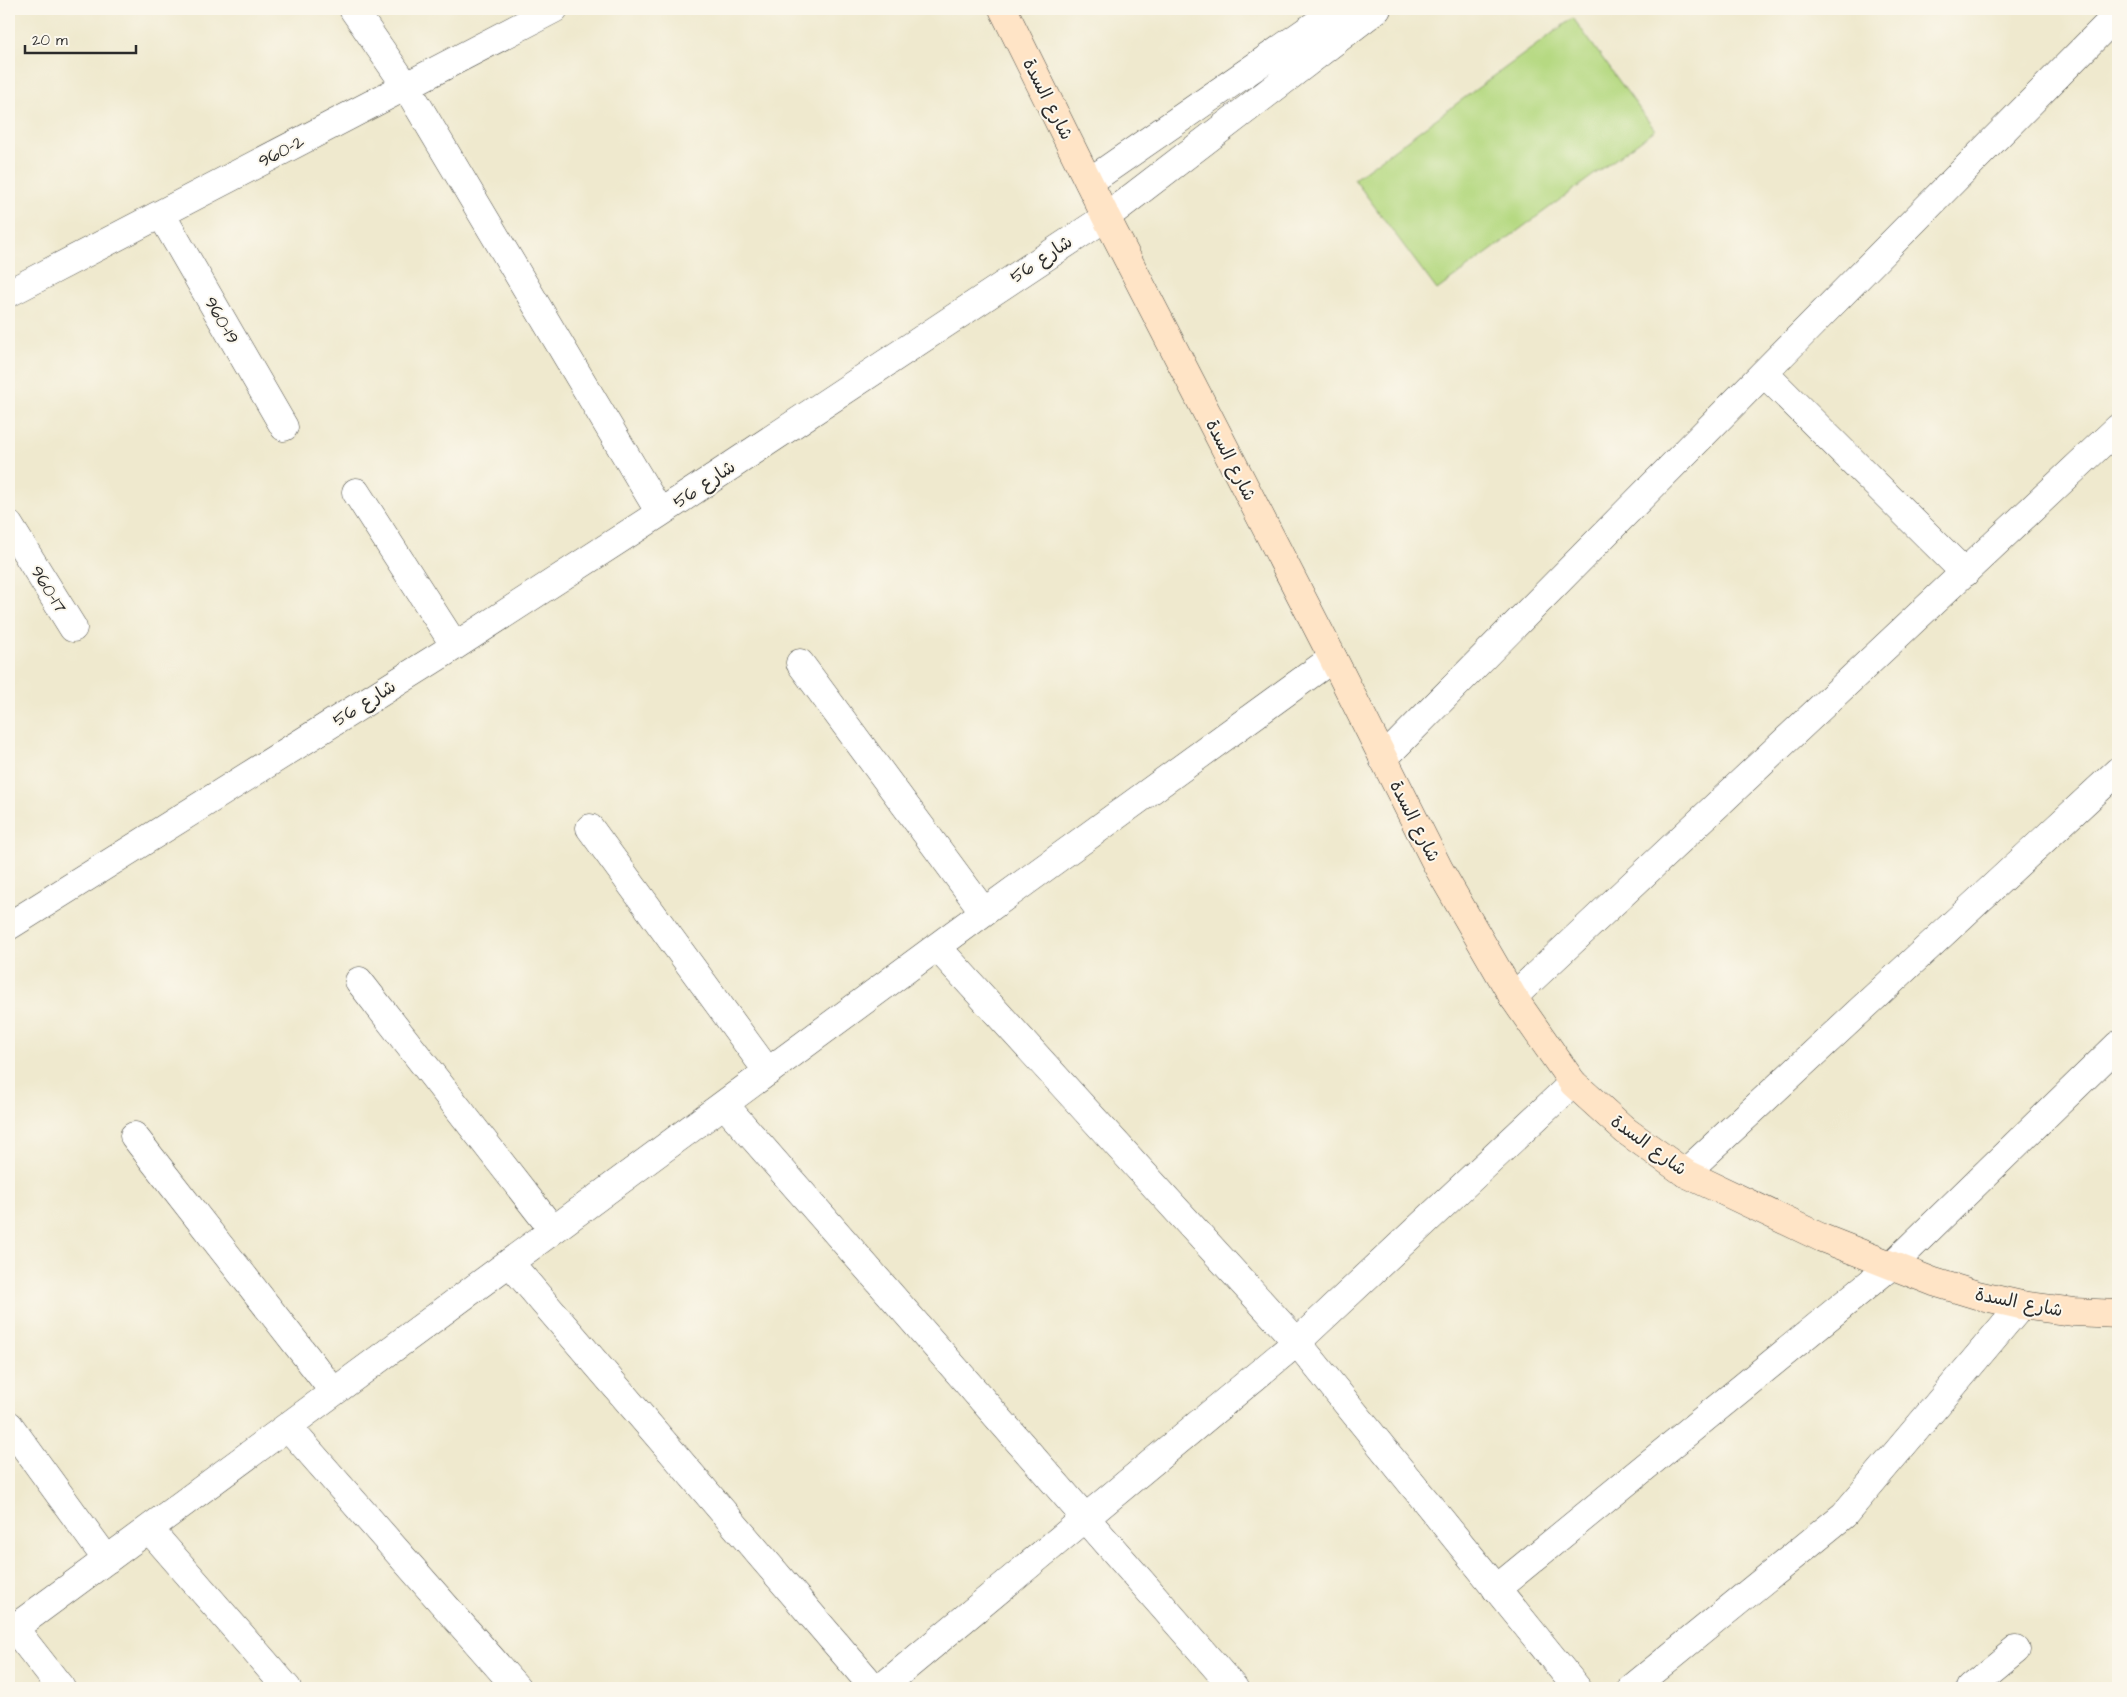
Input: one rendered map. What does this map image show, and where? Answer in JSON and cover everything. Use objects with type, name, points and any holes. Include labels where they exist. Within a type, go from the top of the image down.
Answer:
[{"type":"street","points":[[353,9],[406,86],[660,513]]},
{"type":"street","name":"960-2","points":[[9,293],[554,9]]},
{"type":"street","name":"شارع السدة","points":[[1003,9],[1106,216],[1439,869],[1513,997],[1573,1083],[1626,1131],[1685,1173],[1822,1238],[1934,1282],[1977,1295],[2021,1305],[2074,1312],[2118,1314]]},
{"type":"street","name":"شارع 56","points":[[9,926],[455,646],[660,513],[1106,216],[1377,9]]},
{"type":"street","points":[[1089,182],[1334,10]]},
{"type":"street","points":[[1384,759],[2118,14]]},
{"type":"street","name":"960-19","points":[[161,214],[284,427]]},
{"type":"street","points":[[1764,373],[1965,573]]},
{"type":"street","points":[[1513,997],[2118,428]]},
{"type":"street","points":[[356,492],[455,646]]},
{"type":"street","name":"960-17","points":[[9,525],[73,628]]},
{"type":"street","points":[[61,1688],[11,1630],[984,912],[1333,658]]},
{"type":"street","points":[[800,663],[984,912]]},
{"type":"street","points":[[1685,1173],[2118,771]]},
{"type":"street","points":[[590,828],[768,1072]]},
{"type":"street","points":[[937,947],[1297,1342],[1577,1688]]},
{"type":"street","points":[[359,981],[553,1230]]},
{"type":"street","points":[[1496,1589],[1892,1266],[2118,1045]]},
{"type":"street","points":[[881,1688],[1297,1342],[1573,1083]]},
{"type":"street","points":[[724,1104],[1234,1688]]},
{"type":"street","points":[[134,1136],[334,1392]]},
{"type":"street","points":[[510,1263],[874,1688]]},
{"type":"street","points":[[1632,1688],[1844,1515],[2021,1305]]},
{"type":"street","points":[[9,1425],[107,1560]]},
{"type":"street","points":[[288,1427],[517,1688]]},
{"type":"street","points":[[149,1529],[286,1688]]},
{"type":"street","points":[[1970,1688],[2016,1650]]},
{"type":"green space","points":[[1573,18],[1655,130],[1437,290],[1354,179]]}]
